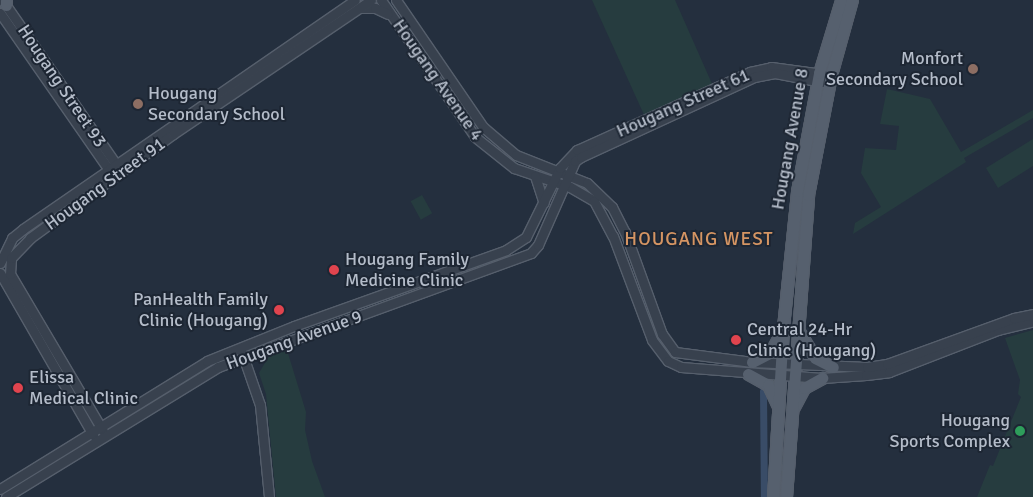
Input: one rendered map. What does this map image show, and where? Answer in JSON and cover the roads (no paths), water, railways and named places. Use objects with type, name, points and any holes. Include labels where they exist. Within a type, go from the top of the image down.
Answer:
[{"type":"main road","name":"Hougang Avenue 8","points":[[773,497],[783,328],[797,190],[818,77],[841,0]]},
{"type":"main road","name":"Hougang Avenue 8","points":[[786,497],[797,328],[809,194],[830,79],[852,0]]},
{"type":"main road","points":[[779,410],[768,385],[750,368],[770,353],[783,328]]},
{"type":"main road","points":[[797,328],[815,358],[833,367]]},
{"type":"main road","points":[[792,410],[804,388],[822,378]]},
{"type":"street","name":"Hougang Street 91","points":[[0,263],[12,238],[71,195],[115,170],[352,3],[371,0]]},
{"type":"street","name":"Hougang Avenue 4","points":[[382,0],[476,138],[507,163],[535,176],[553,182],[583,181],[600,193],[621,222],[667,345],[683,355],[750,368]]},
{"type":"street","name":"Hougang Avenue 4","points":[[396,0],[476,120],[516,155],[558,173],[578,191],[594,201],[607,221],[660,352],[681,367],[795,370],[887,364],[957,342],[1033,322]]},
{"type":"street","points":[[403,11],[404,0]]},
{"type":"street","points":[[352,3],[375,8],[393,17]]},
{"type":"street","name":"Hougang Street 93","points":[[3,5],[115,170]]},
{"type":"street","name":"Hougang Street 61","points":[[539,165],[572,158],[754,77],[774,73],[830,79]]},
{"type":"street","points":[[553,182],[558,173],[572,158]]},
{"type":"street","points":[[566,181],[572,158]]},
{"type":"street","points":[[572,158],[583,181]]},
{"type":"street","name":"Hougang Street 91","points":[[106,435],[10,274],[11,258],[16,250],[77,204],[115,170]]},
{"type":"street","points":[[535,176],[544,203]]},
{"type":"street","name":"Hougang Avenue 9","points":[[6,497],[206,373],[526,256],[538,245],[566,181]]},
{"type":"street","name":"Hougang Avenue 9","points":[[0,489],[189,372],[240,348],[506,250],[526,237],[553,182]]},
{"type":"street","points":[[557,201],[570,191],[578,191]]},
{"type":"street","points":[[71,195],[77,204]]},
{"type":"street","points":[[0,273],[97,441]]},
{"type":"street","name":"Hougang Avenue 4","points":[[795,370],[822,378],[888,372],[1014,318],[1033,314]]},
{"type":"street","points":[[240,348],[260,405],[269,497]]},
{"type":"waterway","points":[[763,391],[764,497]]},
{"type":"place","name":"Monfort Secondary School","points":[[973,69]]},
{"type":"place","name":"Hougang Secondary School","points":[[138,104]]},
{"type":"place","name":"Hougang Family Medicine Clinic","points":[[334,270]]},
{"type":"place","name":"PanHealth Family Clinic (Hougang)","points":[[279,310]]},
{"type":"place","name":"Central 24-Hr Clinic (Hougang)","points":[[736,340]]},
{"type":"place","name":"Elissa Medical Clinic","points":[[18,388]]},
{"type":"place","name":"Hougang Sports Complex","points":[[1020,431]]},
{"type":"district","name":"HOUGANG WEST","points":[[699,240]]}]
